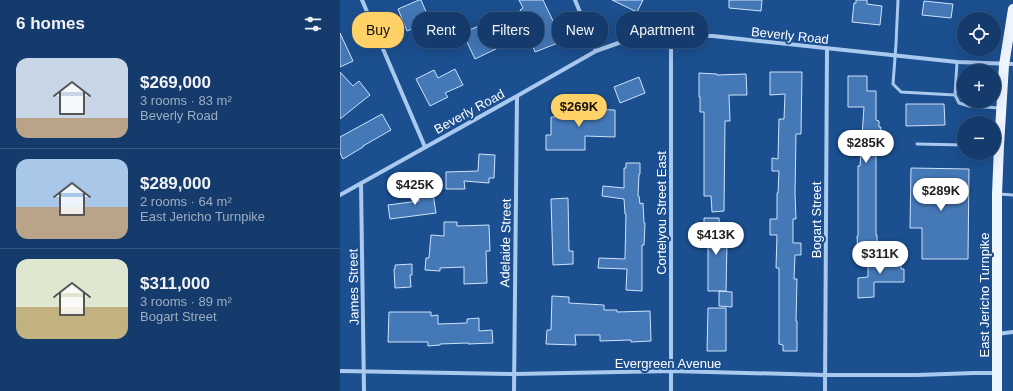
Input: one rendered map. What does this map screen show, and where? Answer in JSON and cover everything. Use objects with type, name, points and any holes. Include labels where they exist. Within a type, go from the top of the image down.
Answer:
[{"type":"main road","name":"East Jericho Turnpike","points":[[1001,116],[1009,65],[1013,8]]},
{"type":"main road","name":"East Jericho Turnpike","points":[[997,160],[997,391]]},
{"type":"street","points":[[362,0],[425,147]]},
{"type":"street","points":[[575,0],[596,51]]},
{"type":"street","name":"Beverly Road","points":[[708,36],[895,56],[1009,65]]},
{"type":"street","name":"Beverly Road","points":[[340,195],[596,51],[616,44]]},
{"type":"street","name":"Cortelyou Street East","points":[[671,48],[671,391]]},
{"type":"street","name":"Bogart Street","points":[[824,391],[827,49]]},
{"type":"street","name":"Adelaide Street","points":[[514,391],[517,96]]},
{"type":"street","name":"James Street","points":[[361,183],[364,391]]},
{"type":"street","points":[[996,334],[1013,332]]},
{"type":"street","name":"Evergreen Avenue","points":[[340,371],[514,374],[671,371],[824,375],[997,373]]},
{"type":"lane","points":[[898,0],[893,84],[901,92],[955,95]]},
{"type":"lane","points":[[957,62],[955,95],[959,103],[969,106],[1002,108]]},
{"type":"lane","points":[[917,144],[957,145]]},
{"type":"lane","points":[[997,194],[1013,195]]},
{"type":"building","points":[[421,0],[426,12],[412,12],[412,29],[407,31],[404,24],[404,12],[399,12],[398,9]]},
{"type":"building","points":[[519,0],[543,0],[552,19],[552,45],[535,52],[533,48],[544,48],[544,12],[521,12],[520,10],[523,8]]},
{"type":"building","points":[[612,0],[643,0],[637,12]]},
{"type":"building","points":[[729,0],[762,0],[761,11],[729,8]]},
{"type":"building","points":[[856,0],[867,0],[867,4],[882,6],[880,25],[852,22],[854,3],[856,3]]},
{"type":"building","points":[[924,1],[953,4],[951,18],[922,15]]},
{"type":"building","points":[[478,26],[478,48],[498,48],[475,59],[470,48],[470,30]]},
{"type":"building","points":[[340,33],[353,61],[340,67]]},
{"type":"building","points":[[455,69],[463,85],[445,93],[448,97],[430,106],[416,79],[434,70],[438,78]]},
{"type":"building","points":[[340,72],[353,86],[359,81],[370,95],[340,119]]},
{"type":"building","points":[[770,72],[802,72],[801,134],[796,134],[796,219],[793,219],[793,243],[801,243],[801,255],[795,255],[794,279],[797,279],[797,351],[783,351],[783,345],[779,344],[779,268],[776,268],[777,235],[770,235],[770,219],[777,219],[779,171],[772,171],[772,158],[778,159],[779,119],[784,119],[785,94],[770,95]]},
{"type":"building","points":[[699,73],[717,75],[746,74],[747,95],[729,95],[730,121],[725,121],[724,211],[712,212],[711,196],[704,196],[704,112],[700,112]]},
{"type":"building","points":[[848,76],[867,76],[867,91],[876,91],[876,120],[879,121],[879,127],[881,127],[880,150],[876,149],[877,254],[858,255],[858,166],[860,166],[864,107],[848,107]]},
{"type":"building","points":[[639,77],[645,93],[620,103],[614,87]]},
{"type":"building","points":[[906,104],[944,104],[945,125],[906,126]]},
{"type":"building","points":[[555,110],[615,110],[615,137],[585,136],[585,150],[546,150],[546,135],[551,135],[551,117],[555,117]]},
{"type":"building","points":[[382,114],[391,130],[343,159],[340,153],[340,137]]},
{"type":"building","points":[[479,154],[495,155],[494,178],[489,178],[489,183],[464,181],[465,189],[446,189],[446,172],[478,171]]},
{"type":"building","points":[[626,163],[640,163],[638,196],[640,204],[643,203],[645,223],[644,245],[642,245],[642,291],[626,290],[627,269],[598,268],[599,258],[625,259],[626,214],[624,199],[602,196],[603,186],[624,188],[624,168],[626,168]]},
{"type":"building","points":[[911,168],[969,169],[968,259],[922,259],[922,228],[910,228]]},
{"type":"building","points":[[432,187],[436,213],[390,219],[388,205],[419,201],[417,189]]},
{"type":"building","points":[[568,198],[569,251],[573,251],[573,264],[553,265],[551,199]]},
{"type":"building","points":[[704,218],[719,218],[720,240],[724,240],[724,244],[727,244],[726,291],[708,291],[708,234],[704,234]]},
{"type":"building","points":[[444,222],[457,222],[457,226],[489,225],[490,251],[486,251],[487,283],[464,284],[464,267],[440,268],[440,271],[425,270],[426,258],[429,258],[431,235],[444,236]]},
{"type":"building","points":[[868,257],[901,258],[901,269],[904,269],[904,282],[874,282],[874,297],[858,298],[858,278],[868,277]]},
{"type":"building","points":[[412,264],[412,275],[410,275],[411,287],[395,288],[395,265]]},
{"type":"building","points":[[719,291],[732,292],[732,307],[719,306]]},
{"type":"building","points":[[552,296],[569,297],[569,303],[604,305],[604,310],[617,310],[617,312],[650,311],[651,341],[600,341],[600,335],[575,335],[576,345],[546,344],[547,330],[551,330]]},
{"type":"building","points":[[708,308],[726,308],[726,351],[707,351]]},
{"type":"building","points":[[389,312],[431,312],[431,316],[438,315],[438,324],[467,323],[467,319],[479,318],[479,331],[492,330],[493,343],[440,344],[428,346],[428,342],[388,342]]}]
